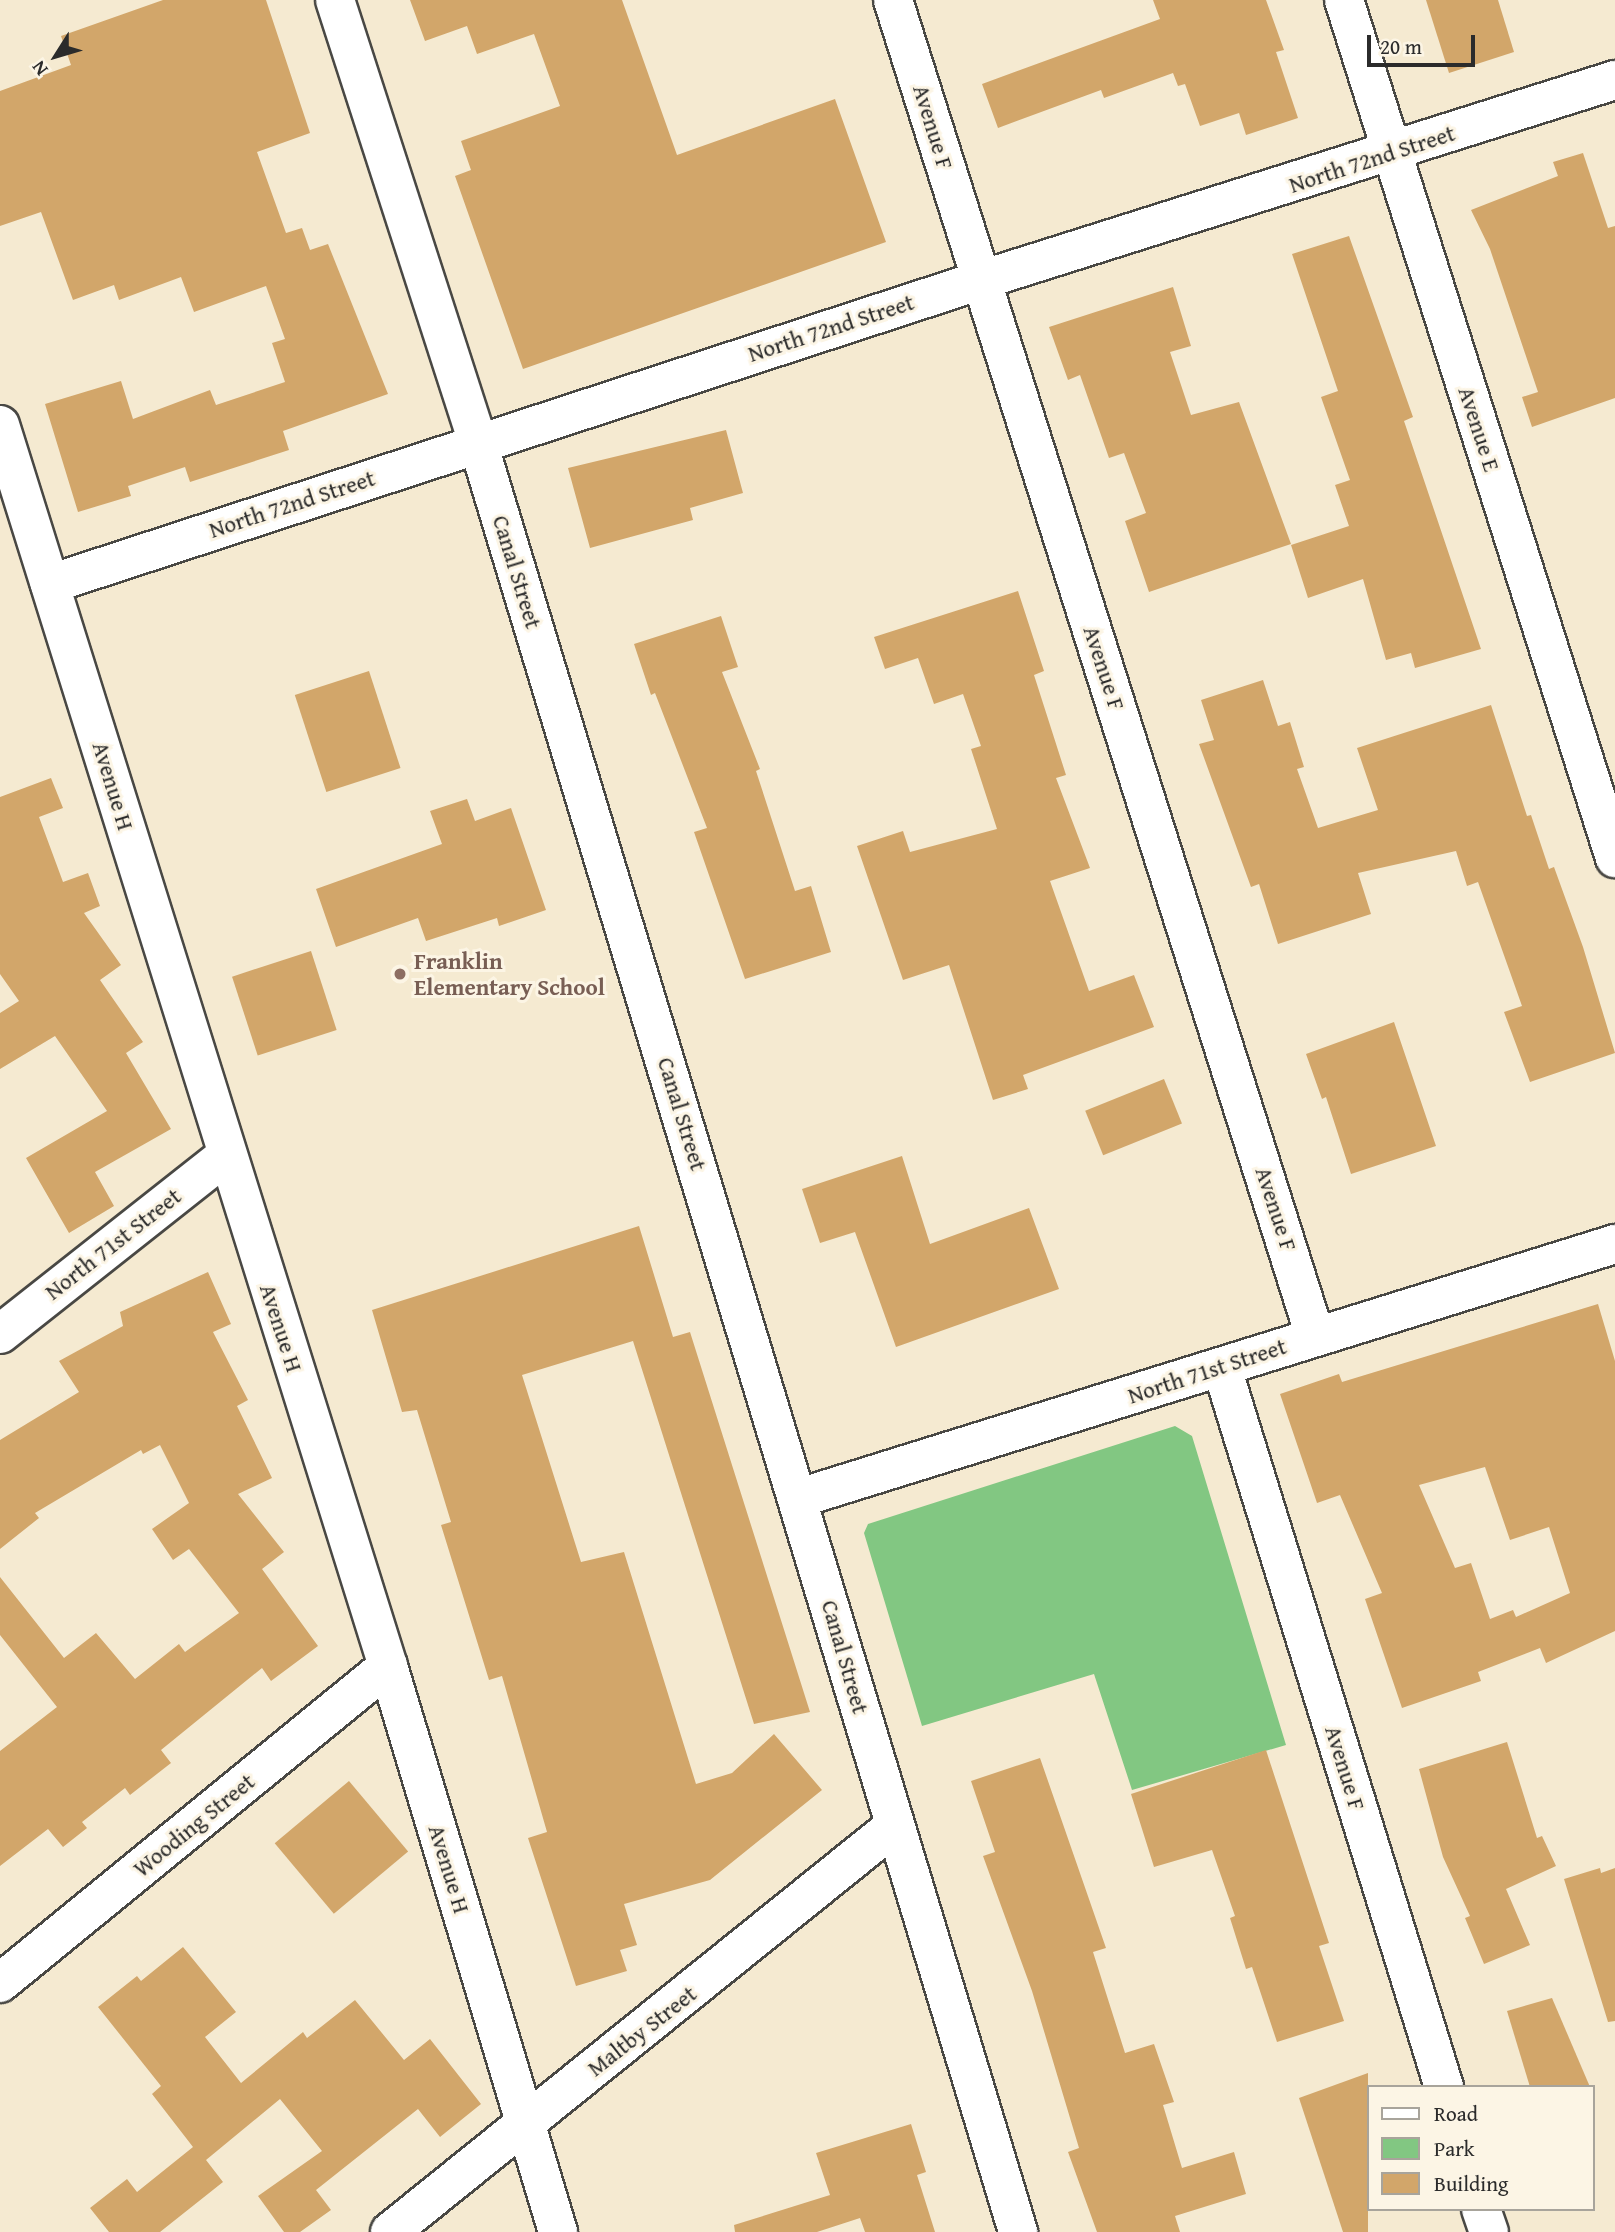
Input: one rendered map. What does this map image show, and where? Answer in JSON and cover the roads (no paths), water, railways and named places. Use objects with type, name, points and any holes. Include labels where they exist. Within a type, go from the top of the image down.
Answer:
[{"type":"street","name":"Canal Street","points":[[335,0],[478,443],[799,1498],[893,1827],[1018,2232]]},
{"type":"street","name":"Avenue F","points":[[893,0],[1315,1336]]},
{"type":"street","name":"Avenue E","points":[[1344,0],[1615,858]]},
{"type":"street","name":"North 72nd Street","points":[[50,583],[981,280],[1391,153],[1615,80]]},
{"type":"street","name":"Avenue H","points":[[0,425],[388,1666],[558,2232]]},
{"type":"street","name":"North 71st Street","points":[[0,1334],[227,1155]]},
{"type":"street","name":"North 71st Street","points":[[799,1498],[1615,1244]]},
{"type":"street","name":"Avenue F","points":[[1222,1368],[1443,2085]]},
{"type":"street","name":"Wooding Street","points":[[0,1983],[388,1666]]},
{"type":"street","name":"Maltby Street","points":[[390,2232],[893,1827]]},
{"type":"street","points":[[1483,2211],[1489,2232]]},
{"type":"place","name":"Franklin Elementary School","points":[[400,974]]}]
